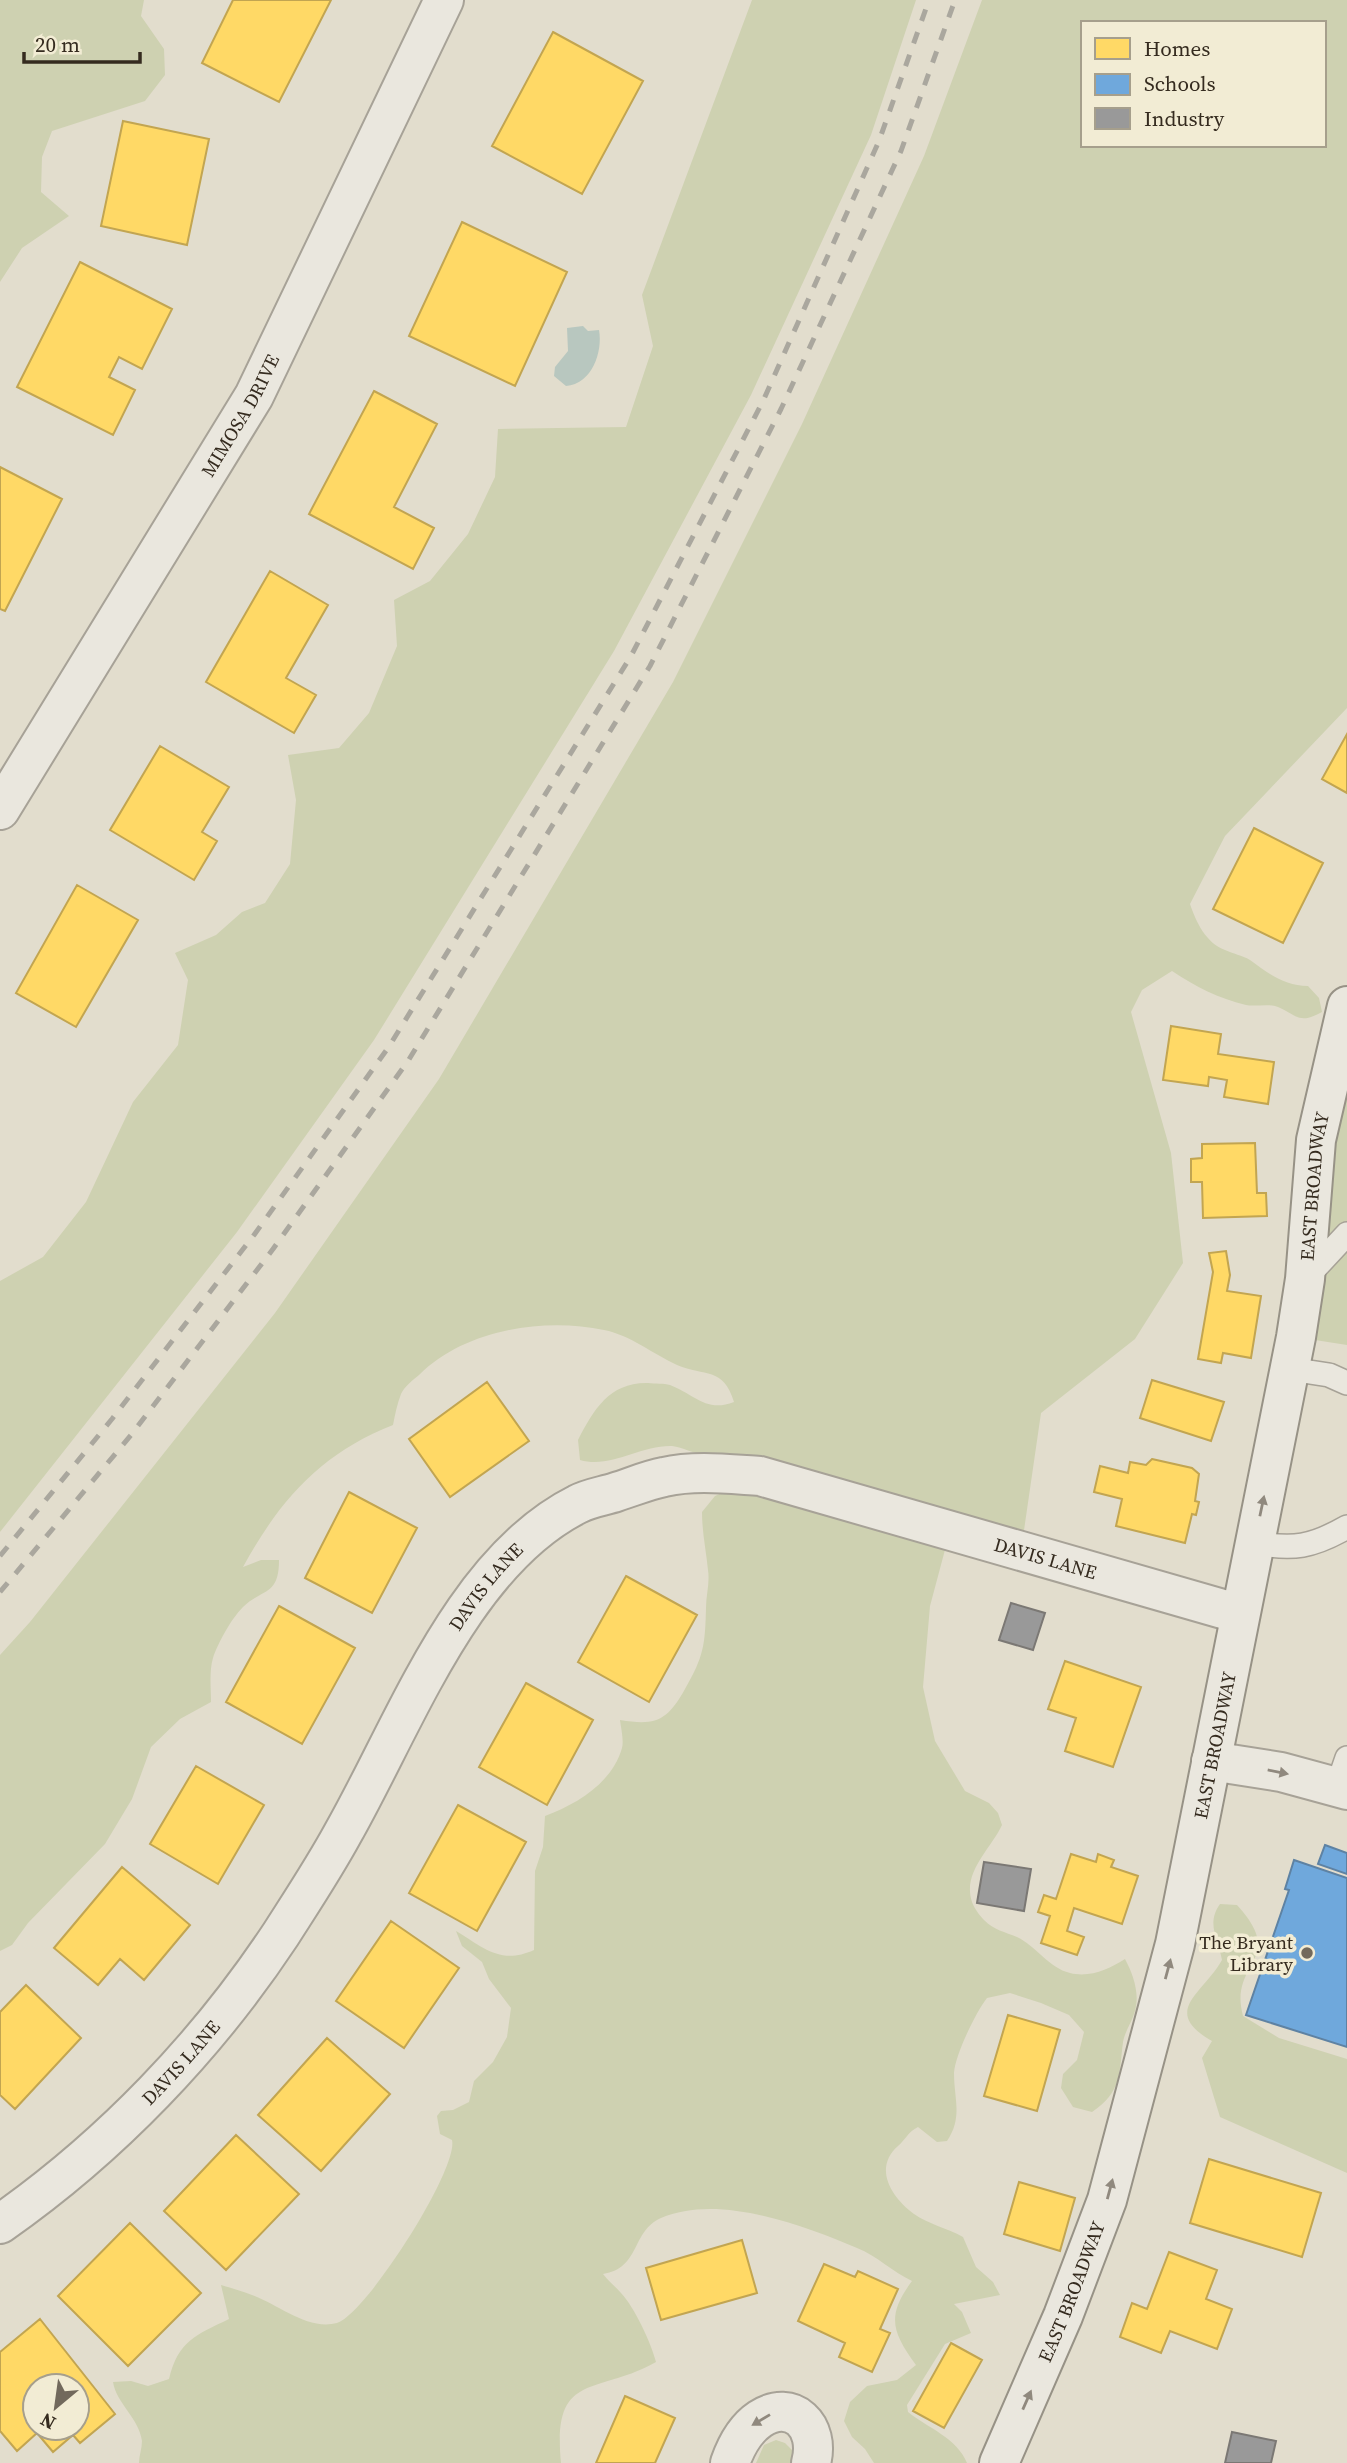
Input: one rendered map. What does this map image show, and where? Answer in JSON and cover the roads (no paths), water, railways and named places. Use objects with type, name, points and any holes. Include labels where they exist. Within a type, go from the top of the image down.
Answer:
[{"type":"street","name":"MIMOSA DRIVE","points":[[0,810],[254,396],[444,0]]},
{"type":"street","name":"EAST BROADWAY","points":[[999,2463],[1063,2316],[1107,2200],[1175,1944],[1290,1369],[1305,1279],[1316,1140],[1347,1006]]},
{"type":"street","name":"DAVIS LANE","points":[[0,2224],[39,2196],[130,2118],[231,2004],[280,1935],[343,1833],[404,1713],[481,1587],[526,1539],[579,1503],[664,1477],[697,1473],[760,1476],[1240,1614]]},
{"type":"street","points":[[1211,1761],[1344,1778]]},
{"type":"street","points":[[730,2463],[750,2427],[768,2414],[784,2413],[798,2418],[811,2428],[815,2439],[811,2463]]},
{"type":"lane","points":[[1305,1279],[1347,1234]]},
{"type":"lane","points":[[1290,1369],[1329,1375],[1347,1383]]},
{"type":"lane","points":[[1254,1543],[1299,1548],[1324,1540],[1347,1527]]},
{"type":"railway","points":[[0,1556],[112,1419],[254,1235],[388,1048],[631,656],[763,401],[879,141],[929,0]]},
{"type":"railway","points":[[0,1592],[131,1435],[273,1249],[408,1061],[650,666],[781,409],[901,151],[955,0]]},
{"type":"place","name":"The Bryant Library","points":[[1307,1953]]}]
